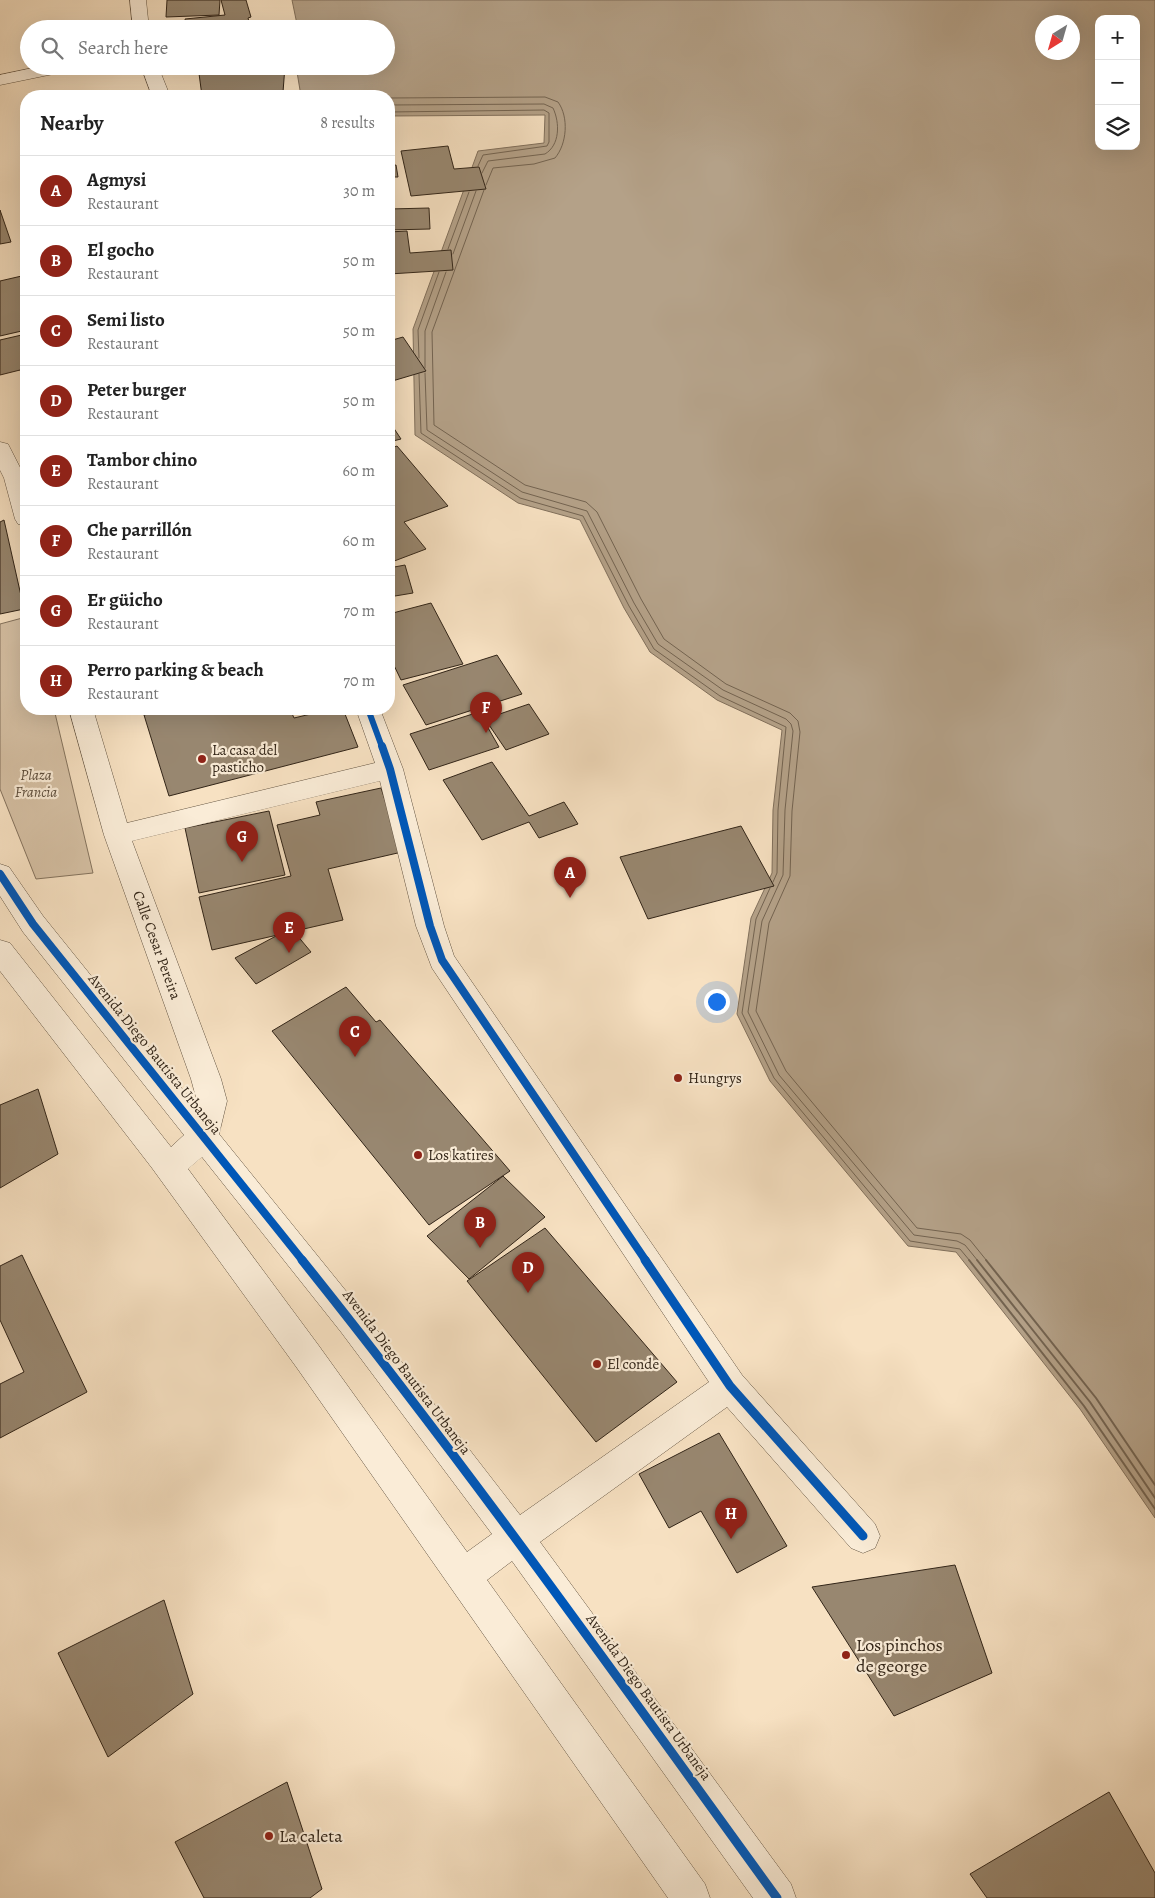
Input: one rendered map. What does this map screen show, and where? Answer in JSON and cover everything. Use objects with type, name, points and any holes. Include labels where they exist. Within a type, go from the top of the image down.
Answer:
[{"type":"street","points":[[138,0],[140,20]]},
{"type":"street","points":[[0,80],[24,75]]},
{"type":"street","points":[[153,75],[159,90]]},
{"type":"street","points":[[0,449],[15,478],[20,497]]},
{"type":"street","name":"Calle Cesar Pereira","points":[[83,715],[117,835],[206,1079],[212,1101],[204,1136]]},
{"type":"street","points":[[370,715],[390,769],[430,926],[442,960],[730,1386],[863,1536]]},
{"type":"street","points":[[117,835],[390,769]]},
{"type":"street","name":"Avenida Diego Bautista Urbaneja","points":[[0,874],[33,924],[352,1322],[516,1538],[777,1898]]},
{"type":"street","points":[[0,951],[169,1167],[308,1357],[690,1898]]},
{"type":"street","points":[[169,1167],[204,1136]]},
{"type":"street","points":[[462,1576],[730,1386]]},
{"type":"green space","name":"Plaza Francia","points":[[20,619],[20,715],[55,715],[93,873],[36,879],[0,789],[0,624]]},
{"type":"water","points":[[292,0],[1155,0],[1155,1518],[1080,1409],[956,1252],[908,1246],[770,1081],[737,1014],[751,918],[772,873],[773,810],[782,730],[717,700],[650,652],[624,608],[580,520],[518,503],[415,435],[413,329],[478,151],[544,143],[545,115],[395,116],[395,90],[300,90],[298,75],[395,75],[395,20],[296,20]]},
{"type":"building","points":[[167,0],[220,0],[219,15],[166,17]]},
{"type":"building","points":[[221,0],[246,0],[251,17],[248,18],[249,20],[185,19],[225,15]]},
{"type":"building","points":[[199,75],[284,75],[283,90],[201,90]]},
{"type":"building","points":[[448,146],[454,169],[479,167],[486,189],[411,196],[401,151]]},
{"type":"building","points":[[396,165],[398,177],[395,177]]},
{"type":"building","points":[[429,208],[430,229],[395,230],[395,209]]},
{"type":"building","points":[[0,210],[11,242],[0,244]]},
{"type":"building","points":[[407,231],[410,253],[451,250],[453,270],[395,274],[395,232]]},
{"type":"building","points":[[20,276],[20,331],[0,336],[0,281]]},
{"type":"building","points":[[20,335],[20,370],[0,375],[0,340]]},
{"type":"building","points":[[403,337],[426,371],[395,380],[395,339]]},
{"type":"building","points":[[395,430],[401,439],[395,440]]},
{"type":"building","points":[[397,446],[448,506],[404,522],[426,549],[395,561],[395,447]]},
{"type":"building","points":[[4,520],[20,591],[20,610],[0,614],[0,522]]},
{"type":"building","points":[[405,565],[413,593],[395,596],[395,567]]},
{"type":"building","points":[[431,603],[463,664],[401,680],[395,668],[395,612]]},
{"type":"building","points":[[497,655],[522,694],[426,725],[403,685]]},
{"type":"building","points":[[529,704],[549,734],[506,750],[485,719]]},
{"type":"building","points":[[479,712],[499,747],[429,770],[410,734]]},
{"type":"building","points":[[144,715],[293,715],[294,718],[307,715],[345,715],[358,747],[169,796]]},
{"type":"building","points":[[492,762],[529,816],[564,802],[578,824],[539,838],[529,822],[482,840],[443,780]]},
{"type":"building","points":[[381,788],[402,852],[328,869],[343,920],[212,950],[199,897],[291,876],[277,825],[320,815],[316,802]]},
{"type":"building","points":[[269,811],[285,875],[199,893],[185,828]]},
{"type":"building","points":[[741,826],[774,886],[648,919],[620,857]]},
{"type":"building","points":[[291,928],[311,952],[256,984],[235,958]]},
{"type":"building","points":[[346,987],[376,1022],[380,1020],[510,1171],[429,1225],[272,1031]]},
{"type":"building","points":[[38,1089],[58,1154],[0,1188],[0,1105]]},
{"type":"building","points":[[503,1176],[545,1217],[469,1279],[427,1236]]},
{"type":"building","points":[[545,1228],[677,1382],[596,1442],[467,1281]]},
{"type":"building","points":[[22,1255],[87,1392],[0,1438],[0,1384],[24,1372],[0,1320],[0,1266]]},
{"type":"building","points":[[719,1433],[787,1546],[737,1573],[701,1511],[669,1528],[639,1474]]},
{"type":"building","points":[[955,1565],[992,1673],[894,1716],[812,1587]]},
{"type":"building","points":[[164,1600],[193,1694],[108,1757],[58,1653]]},
{"type":"building","points":[[287,1782],[322,1889],[310,1898],[204,1898],[175,1842]]},
{"type":"building","points":[[1109,1792],[1155,1873],[1155,1898],[987,1898],[970,1874]]},
{"type":"cycle path","points":[[370,715],[390,769],[430,926],[442,960],[730,1386],[863,1536]]},
{"type":"cycle path","points":[[0,874],[33,924],[352,1322],[516,1538],[777,1898]]},
{"type":"place","name":"Che parrillón","points":[[486,733]]},
{"type":"place","name":"La casa del pasticho","points":[[202,759]]},
{"type":"place","name":"Er güicho","points":[[242,862]]},
{"type":"place","name":"Agmysi","points":[[570,898]]},
{"type":"place","name":"Tambor chino","points":[[289,953]]},
{"type":"place","name":"Semi listo","points":[[355,1057]]},
{"type":"place","name":"Hungrys","points":[[678,1078]]},
{"type":"place","name":"Los katires","points":[[418,1155]]},
{"type":"place","name":"El gocho","points":[[480,1248]]},
{"type":"place","name":"Peter burger","points":[[528,1293]]},
{"type":"place","name":"El conde","points":[[597,1364]]},
{"type":"place","name":"Perro parking & beach","points":[[731,1539]]},
{"type":"place","name":"Los pinchos de george","points":[[846,1655]]},
{"type":"place","name":"La caleta","points":[[269,1836]]}]
